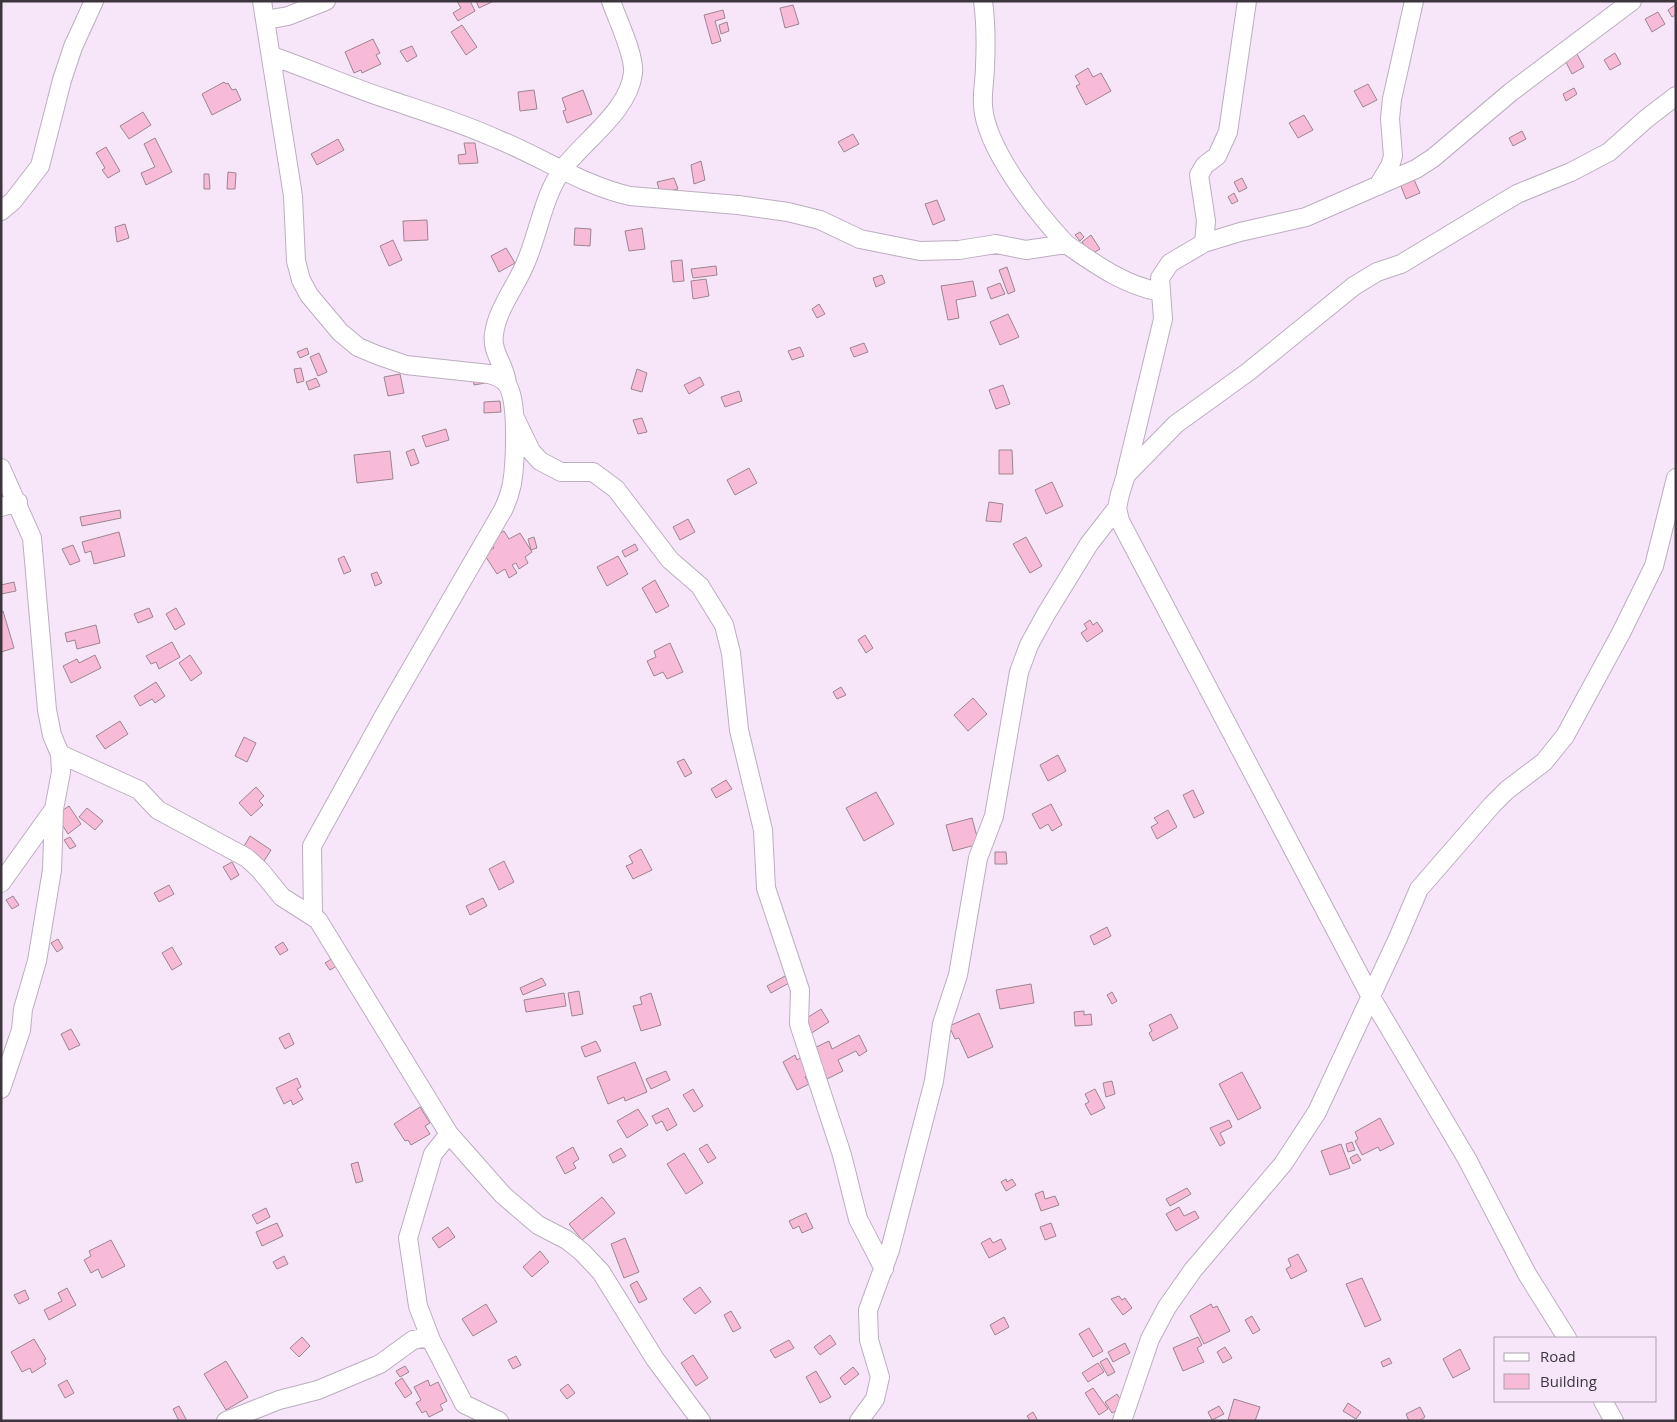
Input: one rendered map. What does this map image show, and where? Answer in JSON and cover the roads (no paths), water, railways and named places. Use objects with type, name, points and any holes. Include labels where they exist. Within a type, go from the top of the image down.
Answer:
[{"type":"street","points":[[1,211],[12,201],[40,166],[62,80],[73,47],[94,1]]},
{"type":"street","points":[[262,1],[293,196],[296,261],[301,280],[320,310],[352,342],[377,355],[406,365],[490,374],[500,378],[507,384]]},
{"type":"street","points":[[266,20],[288,16],[326,1]]},
{"type":"street","points":[[313,916],[312,846],[386,712],[503,510],[510,493],[513,476],[514,416],[507,376],[494,344],[495,327],[526,262],[549,196],[562,170],[616,109],[632,79],[634,71],[631,59],[611,1]]},
{"type":"street","points":[[983,1],[986,29],[983,105],[988,132],[1008,168],[1042,219],[1066,244],[1105,272],[1148,290],[1161,292]]},
{"type":"street","points":[[1204,243],[1206,221],[1199,176],[1205,166],[1217,156],[1228,132],[1247,1]]},
{"type":"street","points":[[1378,186],[1390,166],[1393,156],[1390,119],[1392,99],[1414,1]]},
{"type":"street","points":[[859,1421],[874,1400],[879,1387],[879,1368],[870,1340],[868,1310],[884,1269],[934,1081],[942,1024],[958,975],[978,858],[994,816],[1019,672],[1046,614],[1089,544],[1117,508],[1163,318],[1160,278],[1170,263],[1204,243],[1306,216],[1416,169],[1433,158],[1511,92],[1632,1]]},
{"type":"street","points":[[272,56],[388,100],[454,121],[500,139],[595,186],[630,196],[738,205],[788,212],[820,220],[860,239],[920,252],[959,250],[996,244],[1026,250],[1066,244]]},
{"type":"street","points":[[1126,475],[1176,424],[1248,372],[1354,286],[1377,272],[1401,264],[1517,194],[1571,172],[1609,152],[1646,119],[1676,96]]},
{"type":"street","points":[[514,416],[531,451],[540,461],[561,472],[594,472],[616,490],[670,560],[700,586],[724,625],[731,653],[739,730],[763,830],[766,888],[800,990],[799,1024],[848,1173],[858,1219],[884,1269]]},
{"type":"street","points":[[1,468],[9,505],[32,538],[47,710],[52,735],[60,754],[61,772],[54,809],[52,870],[37,960],[23,1008],[17,1044],[1,1089]]},
{"type":"street","points":[[1122,1421],[1150,1339],[1167,1307],[1193,1270],[1283,1164],[1317,1112],[1419,889],[1492,805],[1507,790],[1544,762],[1565,736],[1621,633],[1654,566],[1676,478]]},
{"type":"street","points":[[1117,508],[1120,521],[1371,997],[1467,1159],[1527,1274],[1566,1337]]},
{"type":"street","points":[[60,754],[139,790],[158,810],[247,858],[260,870],[282,897],[313,916],[324,928],[449,1134],[503,1195],[538,1225],[575,1246],[601,1272],[655,1359],[701,1421]]},
{"type":"street","points":[[1,884],[54,809]]},
{"type":"street","points":[[449,1134],[433,1154],[408,1238],[418,1306],[431,1340],[464,1404],[499,1421]]},
{"type":"street","points":[[226,1421],[278,1400],[318,1390],[380,1364],[413,1340],[423,1338],[431,1340]]},
{"type":"street","points":[[1604,1402],[1614,1421]]}]
